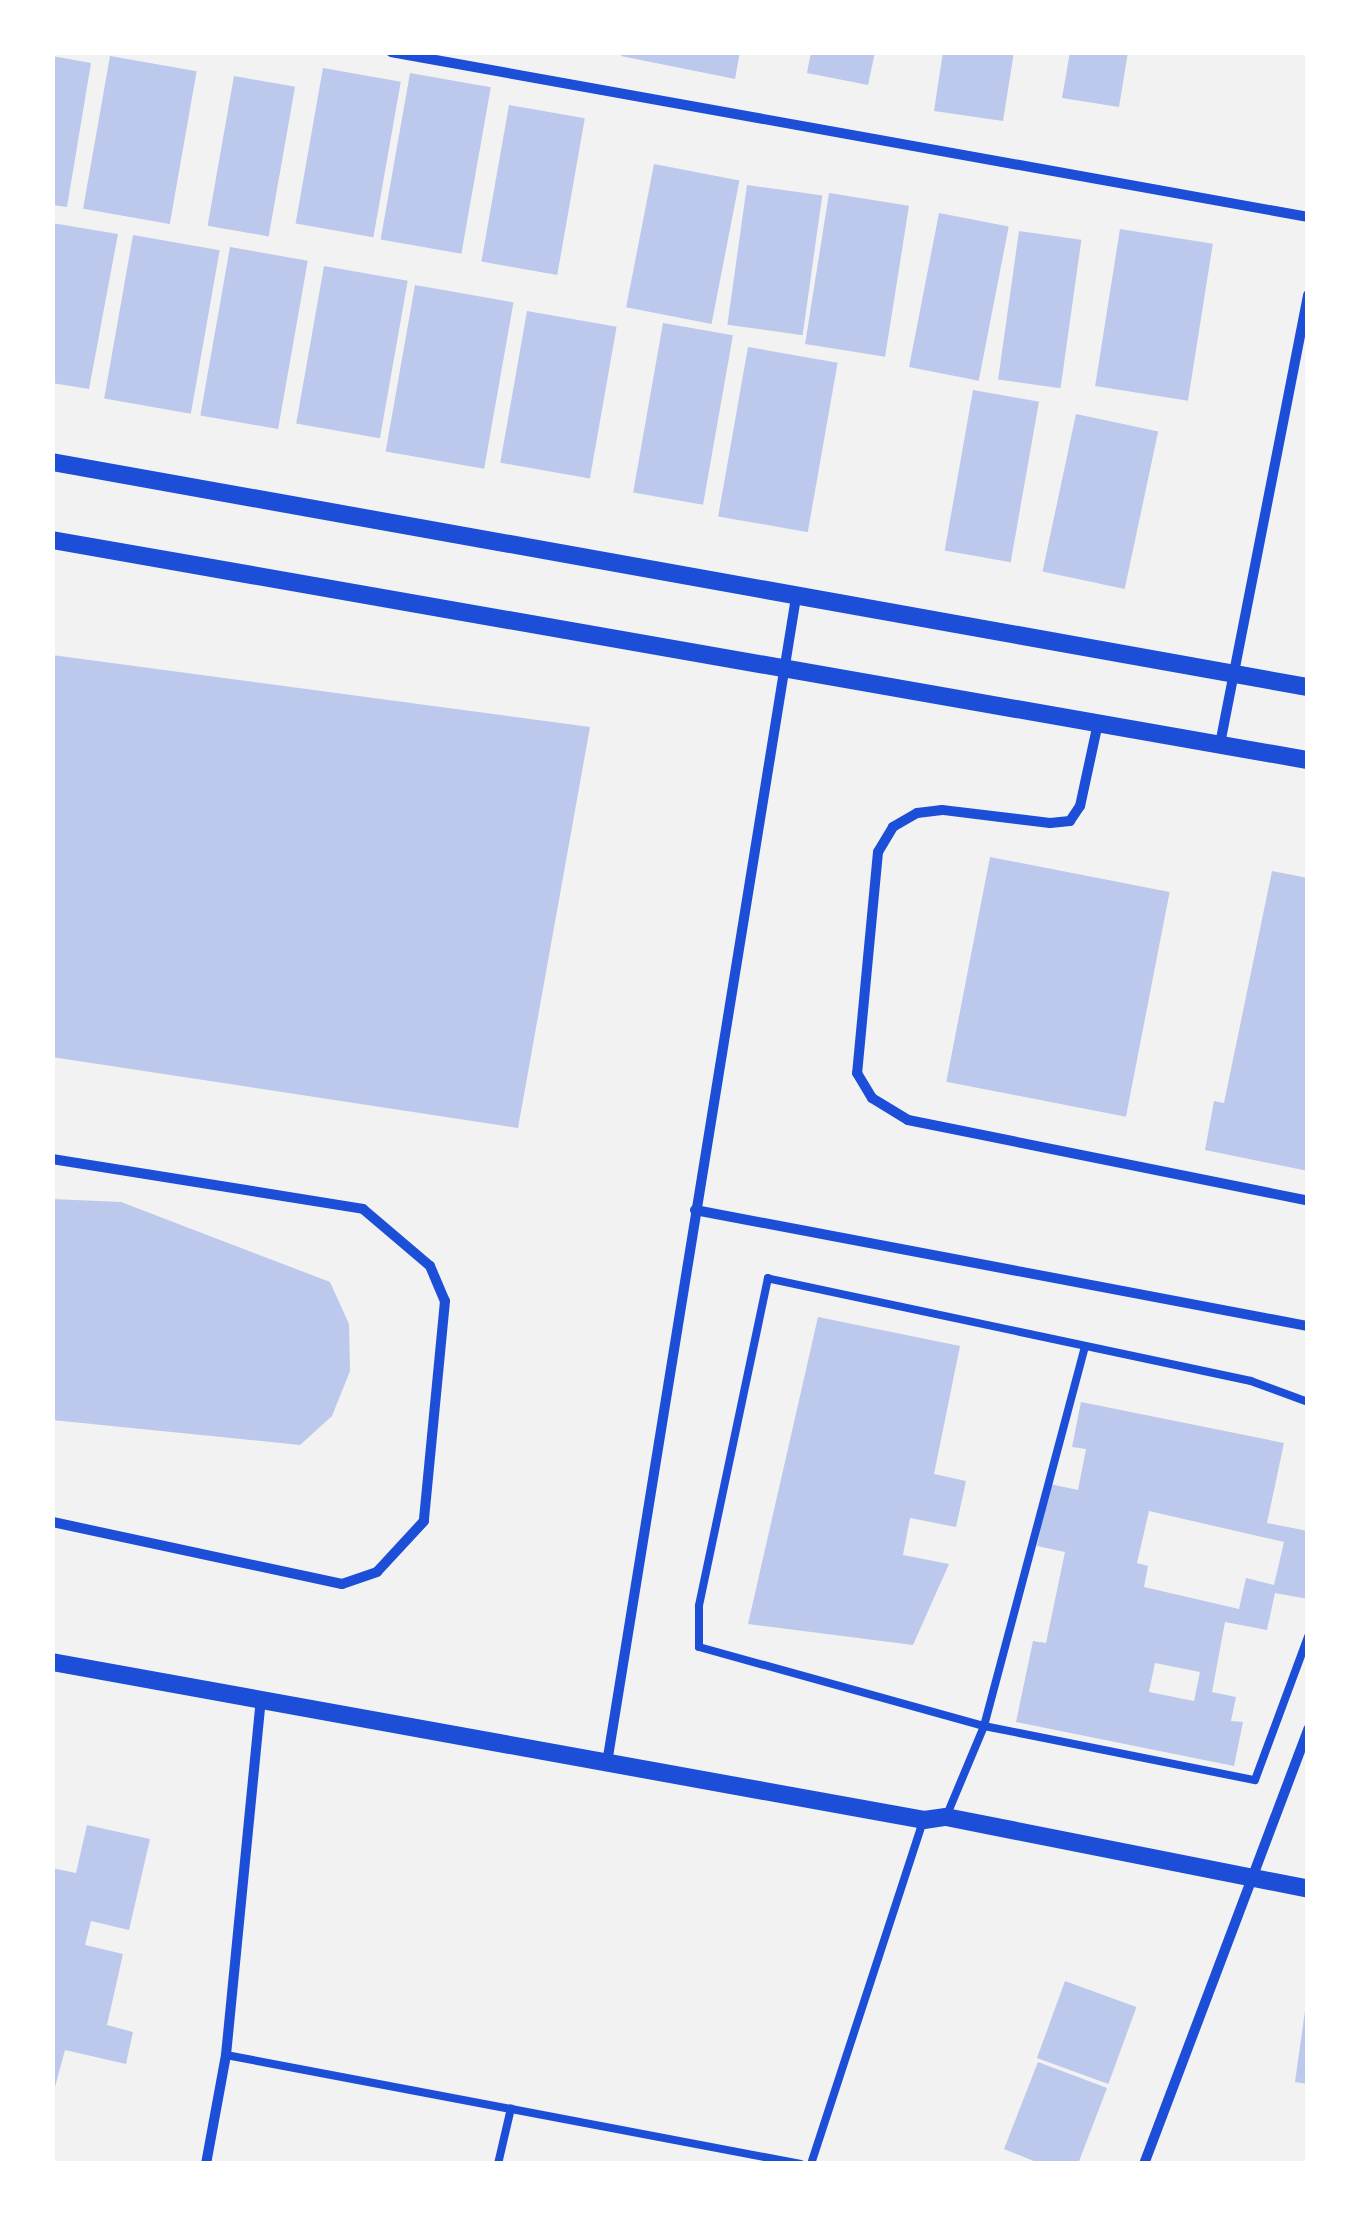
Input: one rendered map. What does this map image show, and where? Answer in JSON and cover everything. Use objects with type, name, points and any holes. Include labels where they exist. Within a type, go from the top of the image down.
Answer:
[{"type":"street","points":[[391,52],[1308,218]]},
{"type":"street","points":[[1220,744],[1308,295]]},
{"type":"street","points":[[52,462],[1308,687]]},
{"type":"street","points":[[52,540],[1308,760]]},
{"type":"street","points":[[607,1762],[796,598]]},
{"type":"street","points":[[1098,723],[1080,806],[1070,821],[1050,823],[942,810],[917,813],[893,827],[878,852],[857,1073],[872,1098],[908,1120],[1308,1201]]},
{"type":"street","points":[[52,1158],[363,1209],[430,1266],[445,1300],[424,1521],[378,1572],[342,1584],[52,1522]]},
{"type":"street","points":[[695,1210],[1308,1326]]},
{"type":"street","points":[[52,1662],[924,1820],[946,1817],[1308,1889]]},
{"type":"street","points":[[206,2164],[226,2056],[262,1700]]},
{"type":"street","points":[[1144,2164],[1308,1729]]},
{"type":"lane","points":[[1308,1402],[1251,1381],[768,1278],[699,1606],[699,1647],[984,1726],[1255,1780],[1308,1637]]},
{"type":"lane","points":[[946,1817],[984,1726],[1085,1347]]},
{"type":"lane","points":[[811,2164],[924,1820]]},
{"type":"lane","points":[[226,2056],[801,2164]]},
{"type":"lane","points":[[498,2164],[511,2108]]},
{"type":"building","points":[[621,52],[740,52],[735,79],[621,56]]},
{"type":"building","points":[[811,52],[875,52],[868,85],[807,73]]},
{"type":"building","points":[[943,52],[1014,52],[1003,121],[934,111]]},
{"type":"building","points":[[1070,52],[1128,52],[1119,107],[1062,98]]},
{"type":"building","points":[[52,56],[91,63],[67,207],[52,205]]},
{"type":"building","points":[[110,56],[197,71],[170,224],[83,209]]},
{"type":"building","points":[[323,68],[401,82],[373,237],[296,224]]},
{"type":"building","points":[[410,73],[491,87],[461,254],[381,239]]},
{"type":"building","points":[[234,76],[295,87],[269,236],[208,226]]},
{"type":"building","points":[[509,105],[585,118],[557,275],[481,262]]},
{"type":"building","points":[[654,164],[739,181],[712,324],[626,307]]},
{"type":"building","points":[[747,185],[822,196],[803,335],[727,325]]},
{"type":"building","points":[[829,193],[909,206],[885,357],[805,344]]},
{"type":"building","points":[[939,213],[1009,227],[979,381],[909,367]]},
{"type":"building","points":[[52,223],[118,234],[89,389],[52,383]]},
{"type":"building","points":[[1120,229],[1213,244],[1188,401],[1095,386]]},
{"type":"building","points":[[1019,231],[1081,240],[1061,388],[998,380]]},
{"type":"building","points":[[133,235],[220,250],[191,414],[104,398]]},
{"type":"building","points":[[230,247],[308,261],[278,429],[200,415]]},
{"type":"building","points":[[324,266],[408,281],[380,438],[296,424]]},
{"type":"building","points":[[415,285],[513,302],[484,469],[386,451]]},
{"type":"building","points":[[527,311],[617,327],[590,478],[500,463]]},
{"type":"building","points":[[663,323],[733,335],[703,505],[633,492]]},
{"type":"building","points":[[748,347],[838,363],[808,532],[718,516]]},
{"type":"building","points":[[973,390],[1039,402],[1011,562],[945,551]]},
{"type":"building","points":[[1076,414],[1158,431],[1125,589],[1043,571]]},
{"type":"building","points":[[52,655],[590,727],[518,1128],[52,1057]]},
{"type":"building","points":[[990,857],[1170,892],[1126,1117],[946,1082]]},
{"type":"building","points":[[1272,871],[1308,878],[1308,1171],[1205,1150],[1214,1101],[1224,1103]]},
{"type":"building","points":[[52,1199],[121,1202],[330,1282],[349,1324],[350,1371],[332,1416],[300,1445],[52,1420]]},
{"type":"building","points":[[818,1317],[960,1346],[934,1474],[966,1481],[956,1527],[910,1518],[903,1555],[949,1564],[913,1645],[748,1624]]},
{"type":"building","points":[[1081,1402],[1284,1443],[1267,1523],[1308,1531],[1308,1599],[1275,1593],[1267,1630],[1225,1622],[1212,1692],[1236,1697],[1231,1721],[1243,1722],[1234,1766],[1016,1722],[1033,1641],[1046,1643],[1065,1552],[1037,1546],[1050,1484],[1078,1490],[1086,1449],[1072,1447]],"holes":[[[1149,1511],[1284,1542],[1274,1585],[1246,1578],[1239,1609],[1144,1587],[1148,1566],[1137,1563]],[[1155,1663],[1200,1672],[1194,1701],[1149,1692]]]},
{"type":"building","points":[[87,1825],[150,1839],[129,1930],[91,1921],[85,1945],[123,1954],[107,2025],[133,2032],[126,2064],[65,2050],[52,2098],[52,1868],[76,1873]]},
{"type":"building","points":[[1065,1981],[1136,2007],[1108,2084],[1037,2058]]},
{"type":"building","points":[[1308,2011],[1308,2084],[1295,2082]]},
{"type":"building","points":[[1038,2062],[1107,2088],[1078,2164],[1041,2164],[1004,2149]]}]
